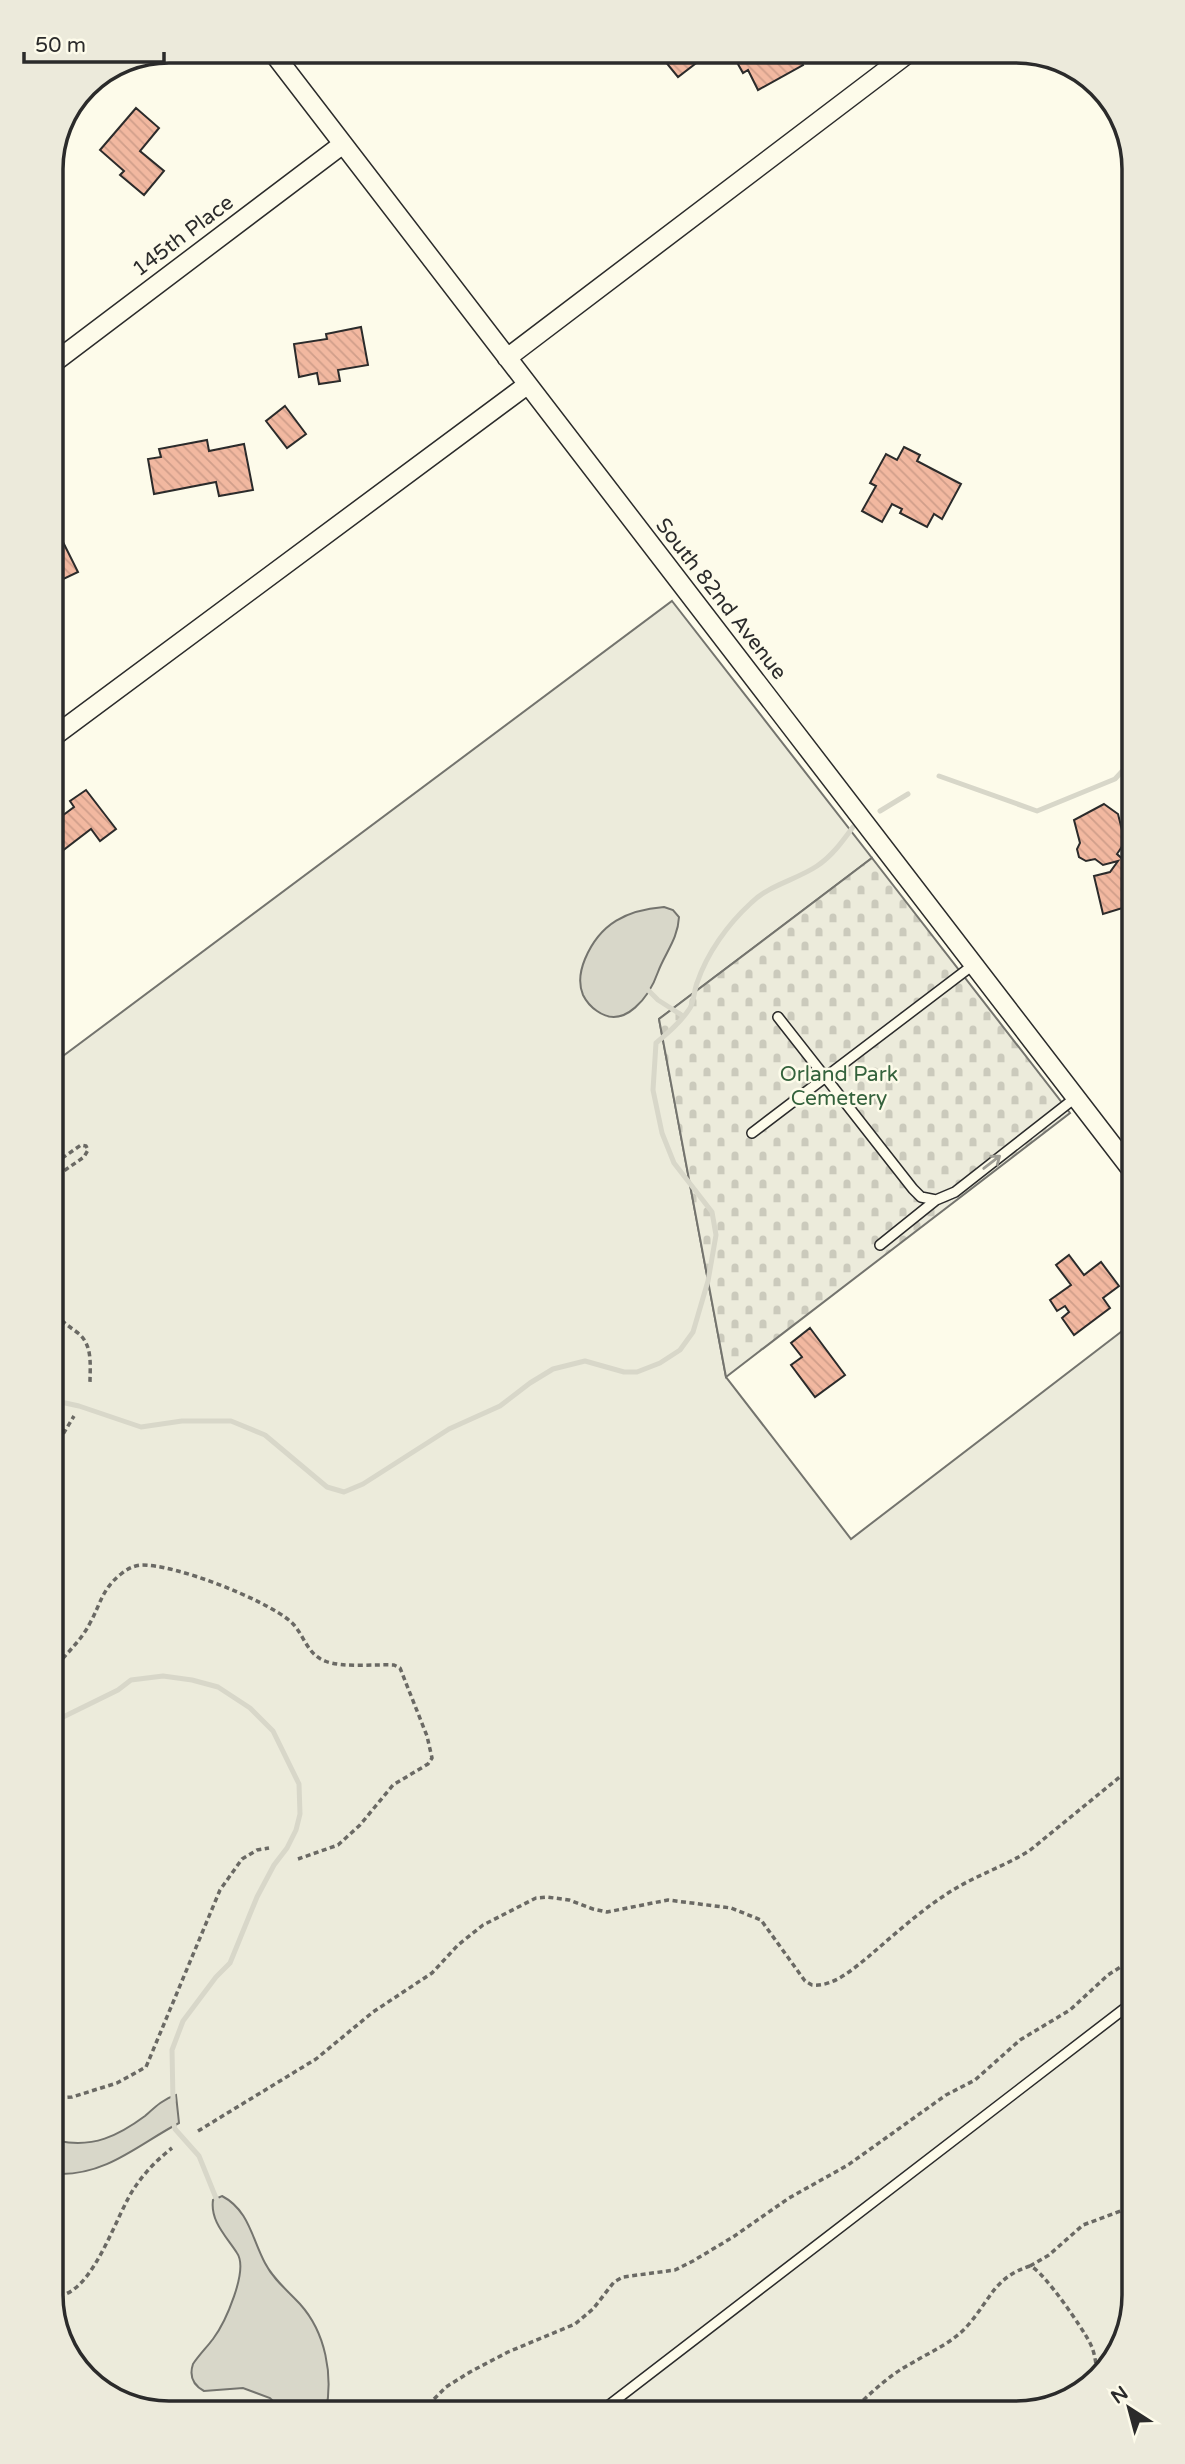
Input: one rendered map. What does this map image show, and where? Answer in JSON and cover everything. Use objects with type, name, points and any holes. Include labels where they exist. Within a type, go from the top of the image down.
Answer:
[{"type":"street","name":"South 82nd Avenue","points":[[280,63],[1122,1158]]},
{"type":"street","points":[[507,358],[896,63]]},
{"type":"street","name":"145th Place","points":[[63,357],[343,144]]},
{"type":"street","points":[[63,730],[527,384]]},
{"type":"lane","points":[[752,1133],[974,965]]},
{"type":"lane","points":[[778,1017],[913,1189],[921,1197],[936,1200]]},
{"type":"lane","points":[[880,1245],[936,1200],[955,1192],[1075,1098]]},
{"type":"lane","points":[[614,2401],[1122,2010]]},
{"type":"path","points":[[63,1157],[81,1145],[88,1150],[84,1157],[63,1171]]},
{"type":"path","points":[[63,1322],[87,1344],[90,1354],[90,1382]]},
{"type":"path","points":[[63,1434],[74,1416]]},
{"type":"path","points":[[63,1658],[81,1637],[102,1594],[113,1581],[132,1566],[142,1565],[212,1582],[271,1608],[293,1624],[313,1654],[327,1662],[394,1665],[400,1668],[427,1736],[432,1758],[428,1764],[393,1785],[367,1817],[338,1845],[298,1859]]},
{"type":"path","points":[[198,2131],[316,2059],[373,2012],[432,1973],[458,1945],[483,1925],[536,1898],[569,1900],[607,1912],[668,1900],[732,1908],[761,1920],[806,1981],[812,1985],[827,1984],[861,1962],[953,1890],[1029,1851],[1122,1775]]},
{"type":"path","points":[[63,2098],[117,2083],[146,2067],[220,1890],[242,1859],[257,1850],[269,1847]]},
{"type":"path","points":[[430,2401],[470,2372],[508,2352],[575,2324],[593,2309],[614,2282],[622,2277],[675,2270],[733,2237],[789,2198],[848,2165],[946,2095],[975,2080],[1020,2040],[1070,2010],[1108,1975],[1122,1966]]},
{"type":"path","points":[[63,2295],[74,2290],[95,2266],[135,2187],[148,2169],[172,2148]]},
{"type":"path","points":[[863,2401],[894,2374],[942,2347],[969,2325],[995,2287],[1018,2270],[1049,2255],[1083,2225],[1122,2210]]},
{"type":"path","points":[[1030,2266],[1040,2272],[1080,2325],[1095,2357],[1096,2365]]},
{"type":"green space","points":[[672,601],[872,858],[659,1019],[726,1377],[851,1539],[1122,1331],[1122,2295],[1116,2329],[1096,2365],[1075,2383],[1057,2393],[1016,2401],[162,2401],[122,2390],[89,2365],[71,2336],[63,2295],[63,1056]]},
{"type":"green space","name":"Orland Park Cemetery","points":[[872,858],[1070,1113],[726,1377],[659,1019]]},
{"type":"shaded area","points":[[664,907],[673,910],[679,917],[678,925],[649,991],[635,1008],[626,1014],[607,1016],[597,1011],[583,995],[580,977],[585,959],[598,936],[627,915]]},
{"type":"shaded area","points":[[176,2095],[179,2123],[108,2164],[63,2174],[63,2142],[83,2143],[115,2135],[163,2101]]},
{"type":"shaded area","points":[[222,2196],[238,2209],[249,2226],[268,2269],[309,2315],[325,2355],[329,2383],[327,2401],[273,2401],[243,2388],[204,2391],[193,2380],[193,2364],[224,2321],[240,2271],[237,2253],[214,2215],[213,2200]]},
{"type":"building","points":[[666,63],[696,63],[678,77]]},
{"type":"building","points":[[737,63],[803,65],[758,90],[748,70],[743,73]]},
{"type":"building","points":[[136,108],[159,128],[140,151],[164,171],[144,195],[120,175],[124,171],[100,150]]},
{"type":"building","points":[[361,327],[368,365],[338,370],[340,381],[319,384],[317,373],[299,377],[294,344],[327,339],[326,334]]},
{"type":"building","points":[[285,406],[306,434],[287,448],[266,421]]},
{"type":"building","points":[[207,440],[209,451],[244,444],[253,490],[219,496],[216,482],[154,494],[148,459],[161,457],[159,449]]},
{"type":"building","points":[[904,447],[920,455],[917,461],[961,484],[942,519],[934,514],[927,527],[900,513],[902,509],[892,504],[882,522],[862,511],[876,486],[870,483],[886,454],[897,460]]},
{"type":"building","points":[[63,542],[78,572],[63,579]]},
{"type":"building","points":[[86,790],[116,829],[100,841],[91,829],[63,850],[63,815],[74,807],[70,801]]},
{"type":"building","points":[[1104,804],[1118,814],[1122,830],[1122,846],[1117,854],[1122,859],[1122,908],[1103,914],[1094,876],[1110,872],[1118,861],[1103,865],[1095,859],[1086,861],[1079,857],[1077,849],[1080,843],[1074,820]]},
{"type":"building","points":[[1069,1255],[1084,1275],[1101,1262],[1119,1286],[1103,1298],[1110,1308],[1074,1335],[1062,1318],[1069,1312],[1065,1306],[1057,1311],[1050,1300],[1071,1285],[1056,1265]]},
{"type":"building","points":[[810,1328],[845,1375],[815,1397],[791,1365],[802,1357],[791,1343]]},
{"type":"waterway","points":[[939,776],[1037,811],[1115,779],[1122,771]]},
{"type":"waterway","points":[[880,811],[908,794]]},
{"type":"waterway","points":[[63,1403],[141,1427],[182,1421],[231,1421],[265,1435],[327,1487],[344,1492],[363,1484],[449,1429],[500,1406],[553,1369],[585,1361],[624,1372],[637,1372],[660,1363],[680,1350],[693,1332],[708,1281],[716,1235],[712,1212],[674,1163],[662,1133],[653,1090],[656,1043],[690,1008],[706,961],[734,920],[758,897],[822,862],[853,827]]},
{"type":"waterway","points":[[644,986],[658,1000],[683,1016]]},
{"type":"waterway","points":[[63,1717],[118,1690],[131,1680],[163,1676],[218,1687],[250,1708],[273,1731],[299,1784],[300,1814],[296,1830],[257,1897],[230,1963],[183,2021],[172,2050],[173,2101]]},
{"type":"waterway","points":[[173,2121],[175,2129],[199,2156],[218,2203]]}]
